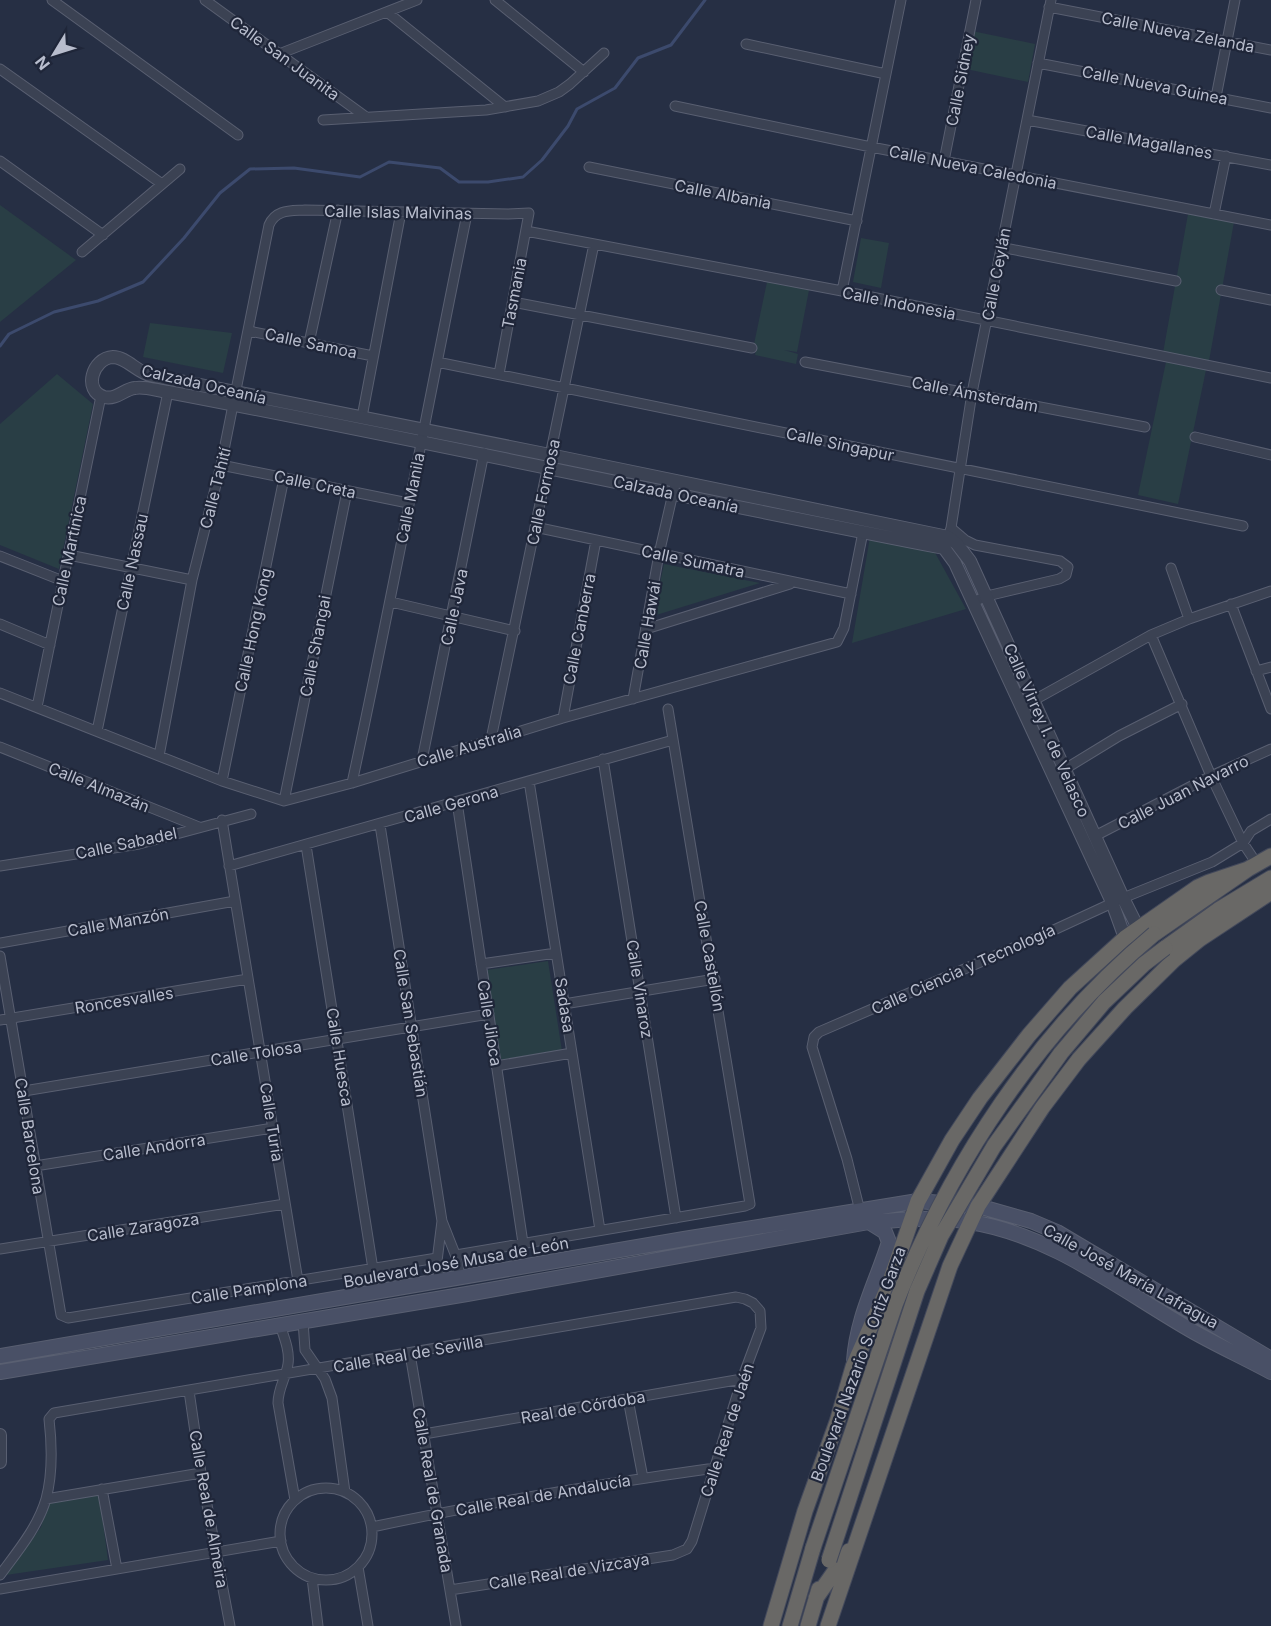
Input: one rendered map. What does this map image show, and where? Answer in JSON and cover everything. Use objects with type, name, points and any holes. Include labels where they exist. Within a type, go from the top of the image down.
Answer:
[{"type":"highway","points":[[771,1626],[805,1511],[837,1422],[853,1368],[897,1262],[918,1201],[952,1140],[980,1098],[1029,1035],[1070,988],[1125,938],[1198,887],[1259,863]]},
{"type":"highway","name":"Boulevard Nazario S. Ortiz Garza","points":[[791,1624],[811,1554],[895,1305],[936,1211],[982,1132],[1048,1043],[1104,979],[1154,934],[1259,863]]},
{"type":"highway","points":[[828,1626],[950,1266],[969,1221],[1042,1108],[1079,1059],[1125,1008],[1174,960],[1271,882]]},
{"type":"highway","name":"Boulevard Nazario S. Ortiz Garza","points":[[808,1626],[917,1291],[941,1236],[994,1146],[1061,1053],[1104,1002],[1144,964],[1165,948],[1218,910],[1271,882]]},
{"type":"highway","points":[[952,1140],[956,1156],[970,1176],[983,1183],[994,1183]]},
{"type":"highway","points":[[897,1262],[911,1251],[929,1250],[945,1258],[950,1266]]},
{"type":"highway","points":[[816,1598],[859,1536]]},
{"type":"highway","points":[[781,1596],[811,1554]]},
{"type":"main road","name":"Boulevard José Musa de León","points":[[0,1356],[918,1201]]},
{"type":"main road","name":"Calle José María Lafragua","points":[[918,1201],[978,1206],[1031,1221],[1057,1232],[1271,1359]]},
{"type":"main road","name":"Boulevard José Musa de León","points":[[0,1372],[406,1304],[869,1222],[911,1220]]},
{"type":"main road","name":"Calle José María Lafragua","points":[[911,1220],[969,1221],[1029,1238],[1105,1277],[1194,1331],[1271,1371]]},
{"type":"main road","points":[[853,1368],[856,1334],[862,1311],[889,1242],[885,1232],[869,1222]]},
{"type":"main road","points":[[1082,1246],[1090,1262],[1105,1277]]},
{"type":"main road","points":[[406,1304],[448,1289],[460,1278]]},
{"type":"main road","points":[[179,1326],[173,1335],[182,1341]]},
{"type":"street","points":[[52,0],[238,135]]},
{"type":"street","name":"Calle San Juanita","points":[[206,0],[366,117]]},
{"type":"street","points":[[279,54],[417,0]]},
{"type":"street","points":[[495,0],[584,72]]},
{"type":"street","points":[[842,291],[900,0]]},
{"type":"street","name":"Calle Sidney","points":[[944,161],[976,0]]},
{"type":"street","points":[[1216,97],[1235,0]]},
{"type":"street","name":"Calle Nueva Zelanda","points":[[1050,3],[1271,50]]},
{"type":"street","name":"Calle Ceylán","points":[[948,538],[972,393],[1050,3]]},
{"type":"street","points":[[387,12],[505,107]]},
{"type":"street","points":[[746,44],[886,74]]},
{"type":"street","points":[[323,120],[466,112],[505,107],[548,97],[570,84],[604,53]]},
{"type":"street","name":"Calle Nueva Guinea","points":[[1038,63],[1271,108]]},
{"type":"street","points":[[0,69],[162,184]]},
{"type":"street","name":"Calle Nueva Caledonia","points":[[675,106],[1016,176],[1271,225]]},
{"type":"street","name":"Calle Magallanes","points":[[1028,120],[1271,165]]},
{"type":"street","points":[[1214,214],[1226,156]]},
{"type":"street","points":[[0,161],[103,235]]},
{"type":"street","name":"Calle Albania","points":[[589,167],[857,221]]},
{"type":"street","points":[[82,252],[180,169]]},
{"type":"street","name":"Calle Islas Malvinas","points":[[271,220],[282,212],[305,210],[467,214],[529,213]]},
{"type":"street","points":[[309,343],[339,210]]},
{"type":"street","points":[[362,417],[401,212]]},
{"type":"street","name":"Tasmania","points":[[499,374],[529,213]]},
{"type":"street","name":"Calle Manila","points":[[351,783],[391,602],[408,503],[467,214]]},
{"type":"street","name":"Calle Tahití","points":[[159,756],[192,580],[221,465],[271,220]]},
{"type":"street","name":"Calle Indonesia","points":[[526,231],[842,291],[1271,378]]},
{"type":"street","name":"Calle Formosa","points":[[491,739],[594,244]]},
{"type":"street","points":[[1000,247],[1176,281]]},
{"type":"street","points":[[1221,290],[1271,300]]},
{"type":"street","points":[[513,302],[752,348]]},
{"type":"street","name":"Calle Samoa","points":[[249,330],[373,356]]},
{"type":"street","name":"Calzada Oceanía","points":[[948,538],[676,480],[550,461],[484,453],[422,436],[362,417],[235,398],[137,387],[112,398],[102,396],[95,390],[92,376],[101,361],[111,357],[122,359],[144,374],[235,398],[422,436],[550,461],[673,494],[862,532],[965,540],[975,545],[1060,561],[1068,567],[1069,571],[1059,579],[987,596]]},
{"type":"street","name":"Calle Singapur","points":[[437,362],[1243,526]]},
{"type":"street","name":"Calle Ámsterdam","points":[[806,363],[1145,427]]},
{"type":"street","name":"Calle Nassau","points":[[97,731],[168,392]]},
{"type":"street","name":"Calle Martinica","points":[[38,707],[102,396]]},
{"type":"street","points":[[1195,437],[1271,454]]},
{"type":"street","name":"Calle Java","points":[[422,760],[484,453]]},
{"type":"street","name":"Calle Creta","points":[[221,465],[408,503]]},
{"type":"street","name":"Calle Hong Kong","points":[[222,781],[284,478]]},
{"type":"street","name":"Calle Hawái","points":[[633,699],[659,554],[676,480]]},
{"type":"street","name":"Calle Shangai","points":[[284,801],[346,491]]},
{"type":"street","name":"Calle Sumatra","points":[[535,527],[851,594]]},
{"type":"street","name":"Calle Australia","points":[[284,801],[351,783],[563,718],[837,642],[842,635],[862,532]]},
{"type":"street","name":"Calle Virrey I. de Velasco","points":[[948,538],[967,555],[1095,836],[1118,900],[1125,938]]},
{"type":"street","name":"Calle Virrey I. de Velasco","points":[[948,538],[952,558],[1022,707],[1118,900],[1138,928]]},
{"type":"street","name":"Calle Canberra","points":[[563,718],[596,540]]},
{"type":"street","points":[[69,555],[192,580]]},
{"type":"street","points":[[0,556],[63,581]]},
{"type":"street","points":[[1171,568],[1189,619]]},
{"type":"street","points":[[646,628],[793,583]]},
{"type":"street","points":[[1022,707],[1151,635],[1189,619],[1271,591]]},
{"type":"street","points":[[973,602],[987,596]]},
{"type":"street","points":[[391,602],[514,631]]},
{"type":"street","points":[[1231,604],[1271,709]]},
{"type":"street","points":[[0,624],[50,645]]},
{"type":"street","points":[[1151,635],[1211,776],[1243,843],[1259,863]]},
{"type":"street","points":[[1256,671],[1271,667]]},
{"type":"street","points":[[0,693],[222,781],[284,801]]},
{"type":"street","points":[[1065,769],[1119,736],[1182,704]]},
{"type":"street","name":"Calle Castellón","points":[[668,709],[715,980],[750,1204],[676,1218]]},
{"type":"street","name":"Calle Gerona","points":[[230,867],[673,740]]},
{"type":"street","name":"Calle Almazán","points":[[0,747],[199,827]]},
{"type":"street","name":"Calle Juan Navarro","points":[[1095,836],[1211,776],[1271,749]]},
{"type":"street","name":"Calle Vinaroz","points":[[603,759],[676,1218]]},
{"type":"street","name":"Sadasa","points":[[529,781],[600,1230]]},
{"type":"street","name":"Calle Jiloca","points":[[457,802],[523,1243]]},
{"type":"street","name":"Calle Sabadel","points":[[0,866],[139,844],[251,814]]},
{"type":"street","name":"Calle Ciencia y Tecnología","points":[[860,1211],[847,1159],[812,1047],[814,1037],[819,1032],[1118,900],[1212,862],[1243,843],[1251,831],[1271,819]]},
{"type":"street","name":"Calle Turia","points":[[222,820],[298,1281]]},
{"type":"street","name":"Calle San Sebastián","points":[[380,825],[442,1221],[456,1255],[460,1278]]},
{"type":"street","name":"Calle Huesca","points":[[306,845],[373,1269]]},
{"type":"street","name":"Calle Manzón","points":[[0,943],[235,900]]},
{"type":"street","points":[[481,964],[556,953]]},
{"type":"street","name":"Calle Barcelona","points":[[0,956],[61,1315]]},
{"type":"street","name":"Roncesvalles","points":[[0,1020],[248,979]]},
{"type":"street","points":[[564,1004],[715,980]]},
{"type":"street","name":"Calle Tolosa","points":[[24,1091],[489,1014]]},
{"type":"street","points":[[496,1066],[572,1053]]},
{"type":"street","name":"Calle Andorra","points":[[35,1166],[273,1128]]},
{"type":"street","name":"Calle Zaragoza","points":[[0,1249],[285,1204]]},
{"type":"street","points":[[456,1255],[676,1218]]},
{"type":"street","name":"Calle San Sebastián","points":[[439,1282],[437,1258],[442,1221]]},
{"type":"street","name":"Calle Pamplona","points":[[61,1315],[68,1318],[437,1258]]},
{"type":"street","name":"Calle Real de Sevilla","points":[[46,1499],[51,1467],[50,1419],[52,1414],[736,1297],[753,1304],[760,1311]]},
{"type":"street","name":"Calle Real de Jaén","points":[[687,1549],[692,1541],[742,1379],[761,1328],[760,1311]]},
{"type":"street","points":[[303,1321],[305,1350],[319,1369],[332,1398],[345,1492]]},
{"type":"street","points":[[280,1325],[288,1357],[278,1403],[295,1500]]},
{"type":"street","name":"Calle Real de Granada","points":[[410,1354],[456,1626]]},
{"type":"street","name":"Real de Córdoba","points":[[424,1434],[742,1379]]},
{"type":"street","name":"Calle Real de Almeira","points":[[189,1391],[201,1473],[230,1626]]},
{"type":"street","points":[[628,1399],[643,1478]]},
{"type":"street","points":[[0,1435],[0,1462]]},
{"type":"street","name":"Calle Real de Andalucía","points":[[372,1527],[436,1513],[716,1468]]},
{"type":"street","points":[[0,1575],[25,1540],[46,1499],[201,1473]]},
{"type":"street","points":[[327,1488],[345,1492],[358,1500],[367,1512],[372,1527],[372,1542],[367,1556],[358,1567],[344,1576],[328,1580],[312,1578],[297,1570],[287,1557],[281,1542],[281,1526],[286,1512],[295,1500],[310,1491],[327,1488]]},
{"type":"street","points":[[102,1489],[117,1569]]},
{"type":"street","points":[[0,1588],[281,1542]]},
{"type":"street","name":"Calle Real de Vizcaya","points":[[450,1590],[673,1555],[687,1549]]},
{"type":"street","points":[[358,1567],[368,1626]]},
{"type":"street","points":[[312,1578],[318,1626]]},
{"type":"shaded area","points":[[972,31],[1035,44],[1028,82],[966,69]]},
{"type":"shaded area","points":[[0,205],[76,260],[0,322]]},
{"type":"shaded area","points":[[1188,214],[1234,222],[1209,361],[1163,353]]},
{"type":"shaded area","points":[[861,238],[889,243],[881,288],[853,282]]},
{"type":"shaded area","points":[[767,282],[809,290],[797,352],[784,350],[798,354],[796,364],[755,355],[757,345],[754,344]]},
{"type":"shaded area","points":[[150,323],[232,333],[223,373],[143,357]]},
{"type":"shaded area","points":[[1166,362],[1206,370],[1178,504],[1138,495]]},
{"type":"shaded area","points":[[57,374],[93,404],[59,569],[0,545],[0,424]]},
{"type":"shaded area","points":[[870,537],[933,549],[966,609],[852,643]]},
{"type":"shaded area","points":[[664,564],[760,583],[653,616]]},
{"type":"shaded area","points":[[548,961],[562,1051],[501,1060],[487,970]]},
{"type":"shaded area","points":[[99,1493],[108,1560],[6,1575],[41,1527],[48,1502]]},
{"type":"waterway","points":[[0,346],[9,334],[54,312],[98,301],[143,282],[184,238],[220,193],[250,169],[294,168],[360,177],[389,162],[440,168],[459,182],[488,182],[523,177],[542,160],[568,126],[577,109],[615,88],[638,58],[671,45],[705,0]]}]
